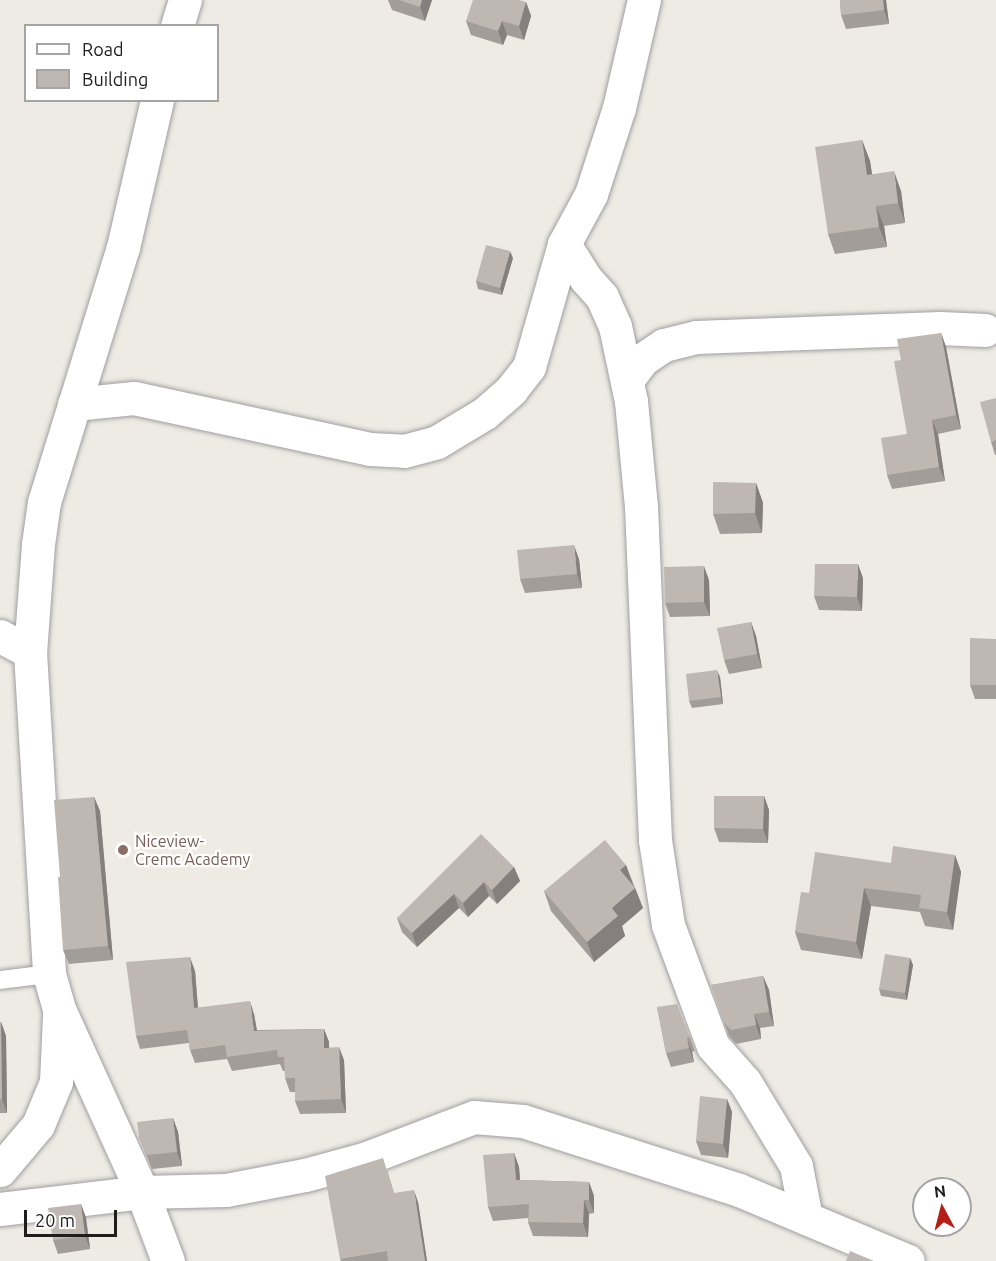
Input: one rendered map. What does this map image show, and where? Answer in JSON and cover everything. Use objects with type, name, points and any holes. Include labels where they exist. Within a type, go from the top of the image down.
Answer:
[{"type":"street","points":[[178,24],[186,0]]},
{"type":"street","points":[[74,404],[134,398],[370,448],[404,451],[437,442],[485,413],[511,390],[529,367],[564,244],[591,194],[619,108],[644,0]]},
{"type":"street","points":[[157,102],[123,247],[45,502],[38,544],[30,652],[49,974],[59,1009],[142,1192],[168,1261]]},
{"type":"street","points":[[564,244],[586,279],[602,297],[615,326],[627,380],[641,506],[655,840],[668,925],[713,1046],[745,1082],[796,1166],[806,1218]]},
{"type":"street","points":[[627,380],[643,359],[664,345],[696,337],[940,328],[986,330]]},
{"type":"street","points":[[0,636],[30,652]]},
{"type":"street","points":[[0,1170],[38,1125],[56,1082],[59,1009]]},
{"type":"street","points":[[0,1209],[142,1192],[226,1190],[305,1175],[364,1159],[474,1117],[523,1121],[739,1190],[908,1261]]},
{"type":"lane","points":[[0,980],[49,974]]},
{"type":"building","points":[[399,0],[422,0],[420,7]]},
{"type":"building","points":[[473,0],[526,2],[519,26],[502,21],[498,31],[466,21]]},
{"type":"building","points":[[840,0],[883,0],[884,10],[841,15]]},
{"type":"building","points":[[862,140],[867,175],[894,171],[898,203],[876,206],[879,227],[828,234],[815,147]]},
{"type":"building","points":[[486,245],[510,251],[500,288],[476,281]]},
{"type":"building","points":[[941,333],[956,415],[932,420],[939,467],[887,475],[881,438],[907,434],[894,361],[901,360],[897,339]]},
{"type":"building","points":[[996,398],[996,440],[991,442],[980,402]]},
{"type":"building","points":[[713,482],[756,483],[755,513],[713,514]]},
{"type":"building","points":[[574,545],[577,574],[520,579],[517,550]]},
{"type":"building","points":[[815,564],[858,564],[857,597],[814,596]]},
{"type":"building","points":[[704,566],[704,602],[665,603],[664,567]]},
{"type":"building","points":[[751,622],[757,654],[724,660],[717,628]]},
{"type":"building","points":[[970,638],[996,639],[996,685],[970,685]]},
{"type":"building","points":[[717,670],[721,697],[689,701],[686,674]]},
{"type":"building","points":[[714,796],[764,796],[763,829],[714,828]]},
{"type":"building","points":[[94,797],[108,946],[63,950],[54,800]]},
{"type":"building","points":[[481,834],[514,867],[492,890],[484,882],[463,903],[454,894],[412,933],[397,918]]},
{"type":"building","points":[[605,840],[626,865],[620,870],[635,888],[612,908],[618,916],[587,942],[544,891]]},
{"type":"building","points":[[893,846],[955,855],[947,912],[919,908],[921,895],[864,888],[856,942],[795,932],[801,892],[809,893],[815,852],[891,863]]},
{"type":"building","points":[[885,954],[910,958],[905,993],[879,989]]},
{"type":"building","points":[[190,957],[194,1008],[250,1001],[254,1031],[324,1029],[324,1048],[339,1047],[341,1099],[295,1101],[295,1078],[285,1078],[284,1057],[278,1057],[277,1050],[227,1057],[225,1045],[190,1050],[187,1030],[136,1036],[126,962]]},
{"type":"building","points":[[763,976],[769,1012],[754,1014],[756,1025],[731,1030],[724,1022],[711,985]]},
{"type":"building","points":[[677,1004],[690,1037],[687,1038],[689,1048],[666,1053],[657,1007]]},
{"type":"building","points":[[1,1022],[2,1099],[0,1099]]},
{"type":"building","points":[[700,1096],[727,1099],[723,1144],[696,1141]]},
{"type":"building","points":[[173,1118],[177,1152],[147,1155],[139,1137],[137,1122]]},
{"type":"building","points":[[514,1153],[516,1180],[589,1182],[589,1200],[584,1200],[583,1223],[528,1222],[529,1204],[488,1207],[483,1155]]},
{"type":"building","points":[[383,1158],[394,1193],[414,1190],[425,1261],[388,1261],[387,1251],[340,1259],[325,1176]]},
{"type":"building","points":[[81,1204],[85,1236],[53,1240],[48,1208]]},
{"type":"building","points":[[850,1251],[874,1261],[846,1261]]},
{"type":"place","name":"Niceview- Cremc Academy","points":[[123,850]]}]
